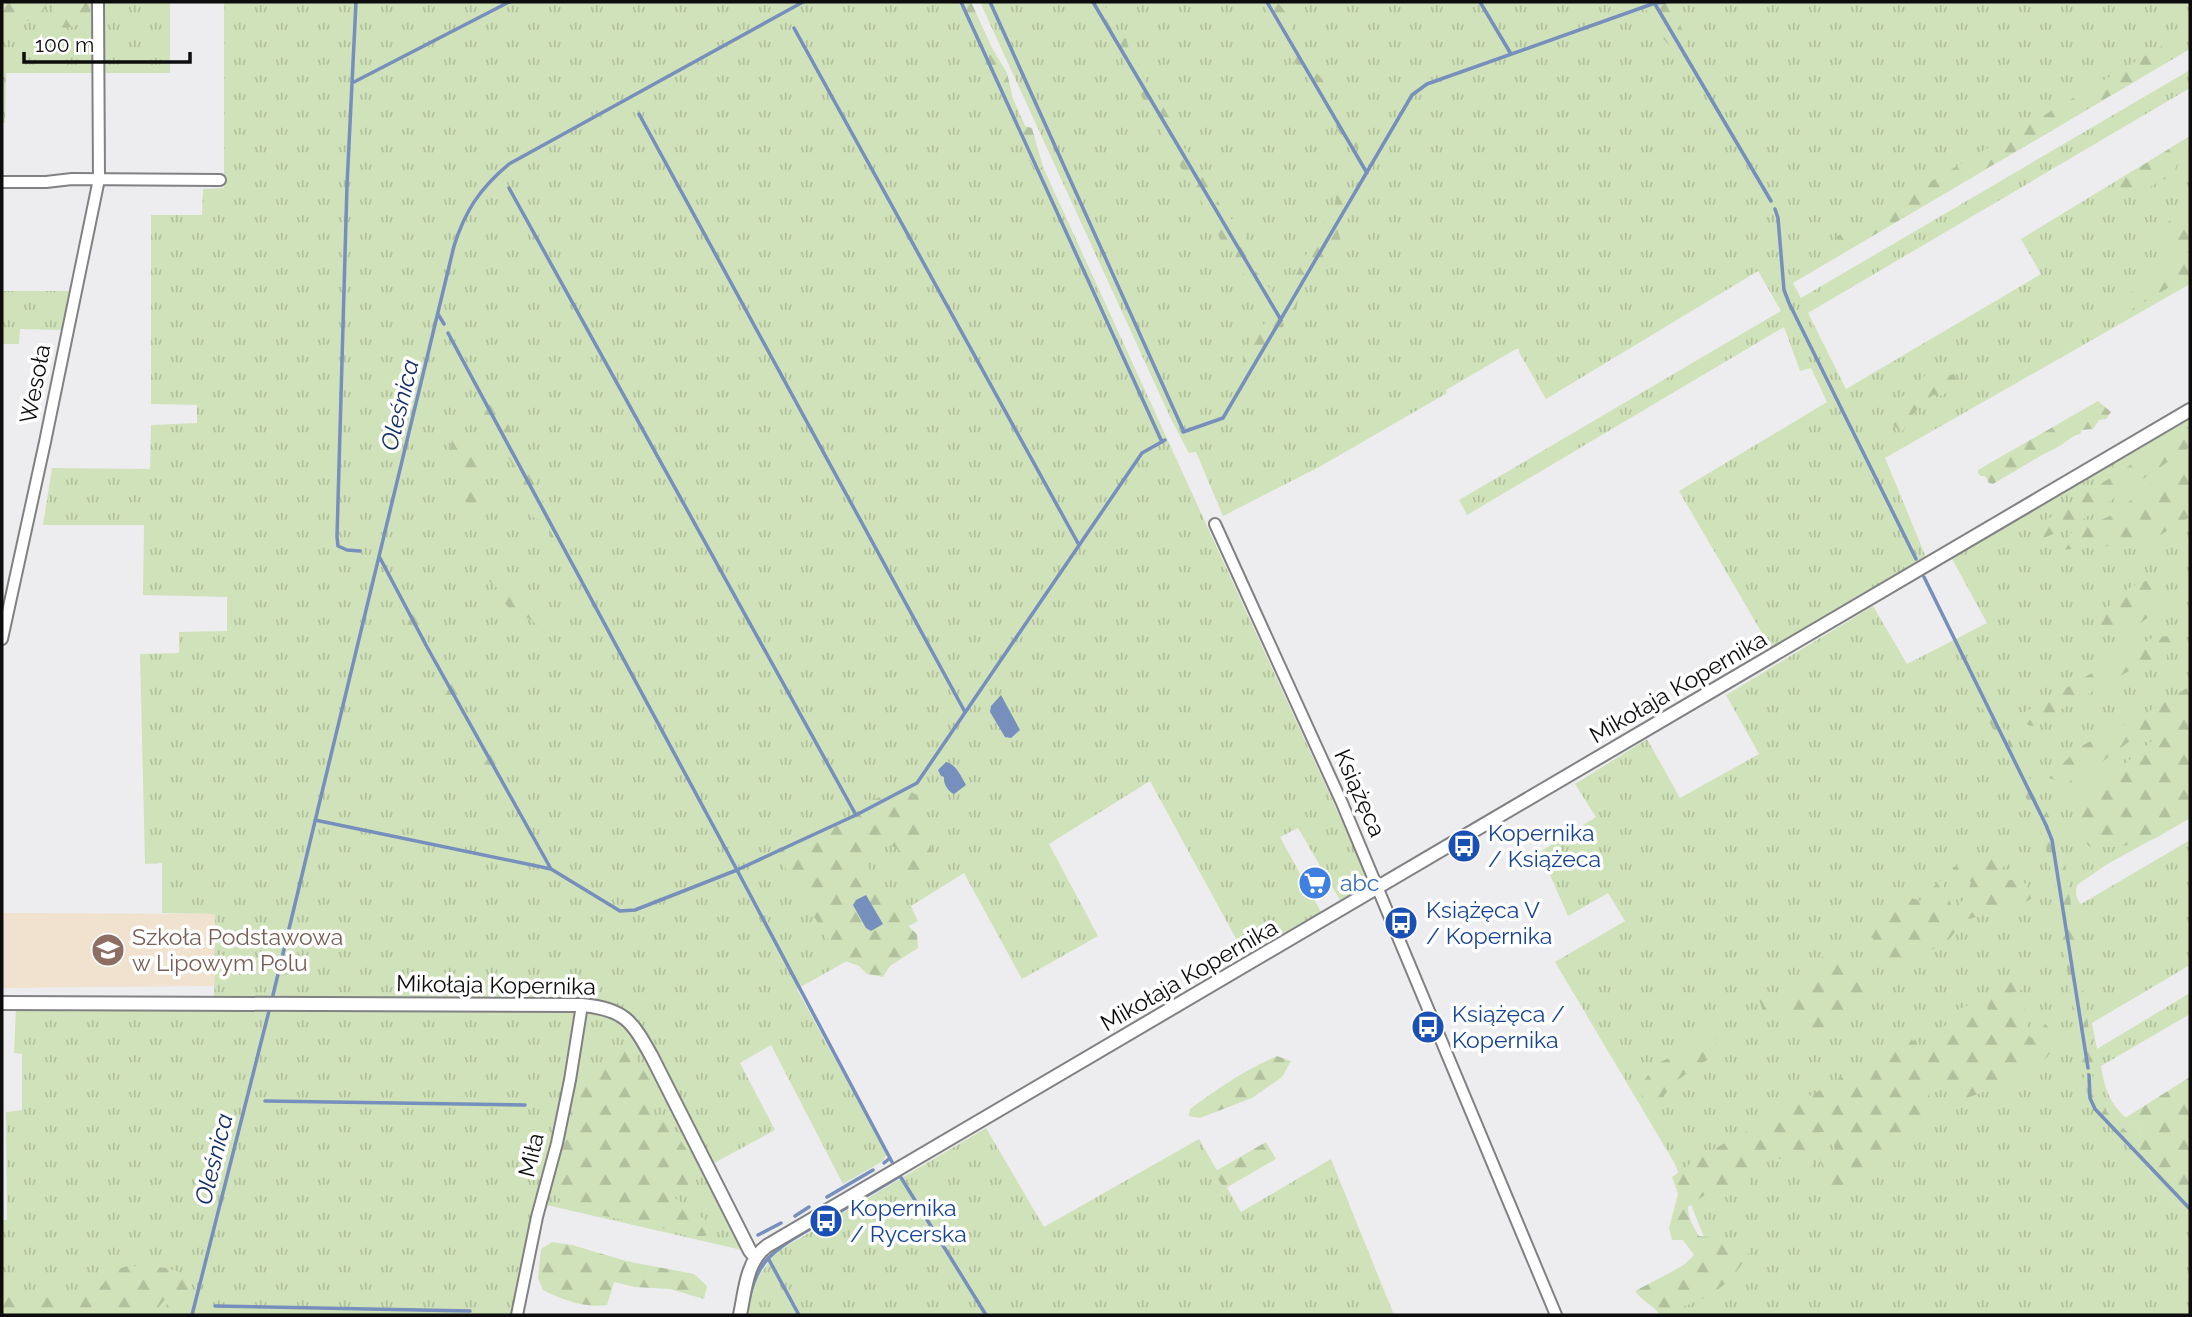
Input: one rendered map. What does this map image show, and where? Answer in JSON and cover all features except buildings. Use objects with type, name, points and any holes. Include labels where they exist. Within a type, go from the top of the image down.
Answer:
[{"type":"street","name":"Wesoła","points":[[2,639],[99,179],[98,2]]},
{"type":"street","points":[[2,182],[99,179],[220,180]]},
{"type":"street","name":"Mikołaja Kopernika","points":[[2,1003],[604,1007],[620,1014],[637,1031],[755,1257],[767,1246],[822,1213],[2190,410]]},
{"type":"street","name":"Książęca","points":[[1215,524],[1342,803],[1556,1315]]},
{"type":"street","name":"Miła","points":[[517,1315],[537,1217],[557,1143],[582,1005]]},
{"type":"street","points":[[740,1315],[755,1257]]},
{"type":"shaded area","name":"Szkoła Podstawowa w Lipowym Polu","points":[[2,913],[215,914],[214,986],[2,988]]},
{"type":"green space","points":[[2,2],[170,2],[170,73],[6,73],[5,123],[2,123]]},
{"type":"green space","points":[[2,2],[47,2],[41,18],[9,25],[2,23]]},
{"type":"green space","points":[[55,2],[92,2],[89,18],[70,27],[55,25],[51,22]]},
{"type":"green space","points":[[224,2],[971,2],[1043,167],[1366,874],[1365,886],[1340,900],[1298,828],[1280,837],[1321,912],[1245,955],[1150,781],[1049,844],[1098,936],[1022,979],[964,873],[911,906],[918,921],[797,989],[887,1154],[883,1161],[843,1184],[771,1045],[740,1063],[775,1130],[703,1169],[742,1250],[542,1204],[516,1315],[2,1315],[2,1220],[7,1220],[6,1112],[22,1110],[22,1054],[14,1053],[16,1008],[214,1008],[215,914],[162,913],[162,863],[145,864],[140,654],[179,653],[179,632],[227,631],[227,597],[143,595],[144,525],[43,525],[52,468],[150,469],[151,425],[197,423],[197,405],[151,404],[151,215],[202,215],[203,189],[224,188]]},
{"type":"green space","points":[[957,2],[971,2],[1007,73],[1012,94],[1006,100],[997,90],[988,72],[977,37]]},
{"type":"green space","points":[[980,2],[2190,2],[2190,49],[1793,283],[1801,298],[2190,70],[2190,88],[1808,313],[1846,389],[2041,274],[2021,239],[2190,136],[2190,284],[1885,458],[1926,557],[1773,652],[1679,491],[1827,402],[1811,368],[1800,371],[1784,327],[1467,515],[1459,500],[1781,311],[1758,271],[1546,399],[1519,349],[1516,349],[1446,390],[1447,393],[1321,466],[1223,516],[1196,452],[1189,453],[1171,419]]},
{"type":"green space","points":[[1098,2],[1106,8],[1118,38],[1126,38],[1130,53],[1139,65],[1151,95],[1160,101],[1174,126],[1177,140],[1193,158],[1220,205],[1245,236],[1254,269],[1275,295],[1287,293],[1322,223],[1335,209],[1336,196],[1347,187],[1354,211],[1338,231],[1341,242],[1330,246],[1299,295],[1296,310],[1284,325],[1276,347],[1265,356],[1256,377],[1250,381],[1234,378],[1243,362],[1243,351],[1271,315],[1262,296],[1241,271],[1233,250],[1222,243],[1130,75],[1102,17],[1092,10]]},
{"type":"green space","points":[[1262,2],[1277,2],[1291,18],[1293,30],[1309,66],[1329,85],[1336,112],[1345,122],[1358,148],[1350,150],[1336,127],[1332,113],[1322,103],[1304,72],[1290,58],[1284,38]]},
{"type":"green space","points":[[1643,2],[1683,2],[1672,9],[1685,37],[1684,54],[1677,52],[1665,40]]},
{"type":"green space","points":[[2162,46],[2169,61],[1845,252],[1836,237]]},
{"type":"green space","points":[[1017,124],[1032,128],[1043,167],[1034,169],[1023,148]]},
{"type":"green space","points":[[2190,136],[2190,150],[2179,157],[2174,174],[2142,191],[2123,192],[2114,183]]},
{"type":"green space","points":[[2190,210],[2190,251],[2180,247],[2153,247],[2158,230],[2181,212]]},
{"type":"green space","points":[[2190,251],[2190,275],[2127,312],[2109,317],[2131,292]]},
{"type":"green space","points":[[2,291],[69,291],[62,330],[20,329],[19,344],[2,344]]},
{"type":"green space","points":[[1935,368],[1942,377],[1954,374],[1957,380],[1946,383],[1947,393],[1933,395],[1924,402],[1903,431],[1897,429],[1888,413],[1896,401],[1906,394],[1906,390]]},
{"type":"green space","points":[[2098,401],[2111,412],[2106,419],[2099,420],[2093,429],[2082,430],[2080,434],[1993,484],[1978,473],[1978,470]]},
{"type":"green space","points":[[491,403],[500,407],[501,420],[509,425],[519,456],[524,458],[533,474],[543,501],[553,510],[556,525],[564,532],[566,542],[561,548],[550,540],[549,525],[533,517],[531,500],[524,484],[479,408]]},
{"type":"green space","points":[[2190,419],[2190,818],[2106,865],[2077,885],[2076,893],[2081,904],[2190,840],[2190,965],[2092,1023],[2097,1049],[2190,993],[2190,1014],[2101,1066],[2112,1102],[2139,1129],[2145,1164],[2157,1184],[2188,1213],[2190,1315],[1658,1315],[1656,1281],[1709,1250],[1675,1164],[1555,962],[1625,921],[1608,893],[1568,916],[1540,852],[1596,817],[1575,784],[1647,739],[1680,798],[1759,754],[1726,695],[1873,606],[1907,664],[1987,623],[1951,557]]},
{"type":"green space","points":[[2190,427],[2190,447],[2079,522],[2029,545],[2034,529]]},
{"type":"green space","points":[[453,429],[477,459],[483,483],[498,499],[473,517],[452,472],[450,456]]},
{"type":"green space","points":[[2190,454],[2190,517],[2137,549],[2104,546],[2061,550],[2069,534],[2112,515]]},
{"type":"green space","points":[[491,575],[508,578],[521,597],[538,608],[543,629],[528,618],[523,619],[504,603],[502,592],[489,581]]},
{"type":"green space","points":[[2154,578],[2161,602],[2150,616],[2125,630],[2108,634],[2098,624],[2120,594]]},
{"type":"green space","points":[[400,598],[414,601],[423,620],[425,632],[418,638],[401,615]]},
{"type":"green space","points":[[2174,632],[2181,635],[2179,643],[2166,650],[2167,658],[2156,657],[2129,671],[2055,713],[2056,718],[2053,721],[2043,720],[2031,726],[2021,718],[2023,713],[2154,637],[2170,636]]},
{"type":"green space","points":[[436,663],[443,663],[463,690],[462,706],[454,707],[447,700]]},
{"type":"green space","points":[[1977,677],[2044,806],[2065,863],[2091,1045],[2093,1063],[2090,1067],[2085,1068],[2079,1059],[2058,901],[2044,840],[2017,776],[1974,692],[1971,684]]},
{"type":"green space","points":[[2190,686],[2190,818],[2154,839],[2119,847],[2090,847],[2079,836],[2075,792],[2121,767],[2153,740],[2142,732],[2098,765],[2065,784],[2049,778],[2079,747],[2135,720]]},
{"type":"green space","points":[[483,729],[487,744],[501,761],[493,773],[480,766],[473,740],[472,730]]},
{"type":"green space","points":[[903,787],[918,796],[931,842],[931,861],[928,871],[907,871],[897,849],[882,840],[865,845],[864,859],[900,919],[917,934],[918,948],[890,966],[883,977],[867,974],[859,966],[837,958],[791,880],[777,849],[853,815],[868,802]]},
{"type":"green space","points":[[2000,853],[2007,863],[1991,880],[2022,881],[2029,890],[2031,899],[2014,908],[1964,920],[1948,941],[1924,954],[1900,974],[1887,963],[1874,938],[1862,937],[1861,930],[1890,916],[1896,898],[1906,896],[1921,901],[1926,893],[1942,880],[1954,910],[1964,899],[1971,883],[1967,876],[1958,875],[1952,868],[1970,858],[1983,860]]},
{"type":"green space","points":[[1843,944],[1853,944],[1852,952],[1845,952],[1842,957],[1851,972],[1868,983],[1872,997],[1825,1027],[1812,1030],[1791,1011],[1778,1011],[1765,1018],[1759,999],[1766,991],[1791,993],[1813,963],[1821,957],[1831,956]]},
{"type":"green space","points":[[2019,976],[2022,982],[2021,990],[2006,995],[2011,1001],[2022,1001],[2030,1038],[2036,1034],[2033,1016],[2038,1010],[2040,1020],[2048,1027],[2052,1039],[2051,1051],[2045,1060],[2008,1081],[1958,1101],[1952,1088],[1943,1083],[1930,1086],[1927,1120],[1914,1139],[1893,1133],[1886,1136],[1893,1148],[1832,1198],[1817,1145],[1827,1160],[1836,1161],[1834,1144],[1823,1132],[1815,1133],[1811,1141],[1810,1153],[1814,1166],[1799,1171],[1788,1157],[1774,1160],[1761,1164],[1752,1172],[1749,1186],[1736,1183],[1728,1191],[1706,1194],[1688,1207],[1699,1236],[1745,1238],[1753,1244],[1736,1273],[1716,1291],[1661,1315],[1635,1291],[1683,1266],[1694,1255],[1683,1240],[1672,1240],[1669,1228],[1678,1194],[1672,1177],[1701,1156],[1790,1108],[1904,1040],[1911,1039],[1919,1046],[1929,1043],[1932,1034],[1946,1025],[1950,1010],[1971,1004],[1987,1015],[1989,994],[2011,977]]},
{"type":"green space","points":[[1708,1035],[1717,1041],[1714,1055],[1673,1085],[1662,1100],[1645,1100],[1638,1089],[1651,1071],[1662,1061],[1684,1052]]},
{"type":"green space","points":[[622,1049],[632,1052],[654,1087],[645,1100],[655,1115],[671,1126],[696,1169],[696,1186],[669,1190],[676,1199],[715,1227],[705,1236],[687,1236],[655,1226],[569,1209],[556,1195],[554,1181],[581,1069],[614,1061]]},
{"type":"green space","points":[[1277,1056],[1291,1061],[1282,1077],[1252,1098],[1200,1118],[1189,1116],[1190,1109],[1221,1087]]},
{"type":"green space","points":[[2085,1075],[2092,1075],[2107,1112],[2141,1146],[2139,1129],[2125,1118],[2190,1077],[2190,1230],[2188,1213],[2157,1184],[2145,1163],[2091,1106],[2083,1079]]},
{"type":"green space","points":[[986,1128],[1044,1227],[1199,1139],[1241,1212],[1331,1159],[1394,1315],[745,1315],[752,1286],[775,1253]]},
{"type":"green space","points":[[1266,1142],[1276,1159],[1224,1189],[1214,1172]]},
{"type":"green space","points":[[552,1242],[626,1261],[694,1274],[707,1286],[704,1299],[670,1289],[635,1287],[614,1282],[607,1305],[566,1300],[543,1290],[538,1278],[541,1249]]},
{"type":"green space","points":[[127,1266],[168,1269],[190,1279],[191,1294],[185,1314],[170,1315],[166,1308],[168,1296],[152,1315],[2,1315],[2,1294],[6,1292],[94,1293],[110,1272]]},
{"type":"water","points":[[1001,695],[1020,730],[1011,738],[1005,737],[990,712],[991,706]]},
{"type":"water","points":[[946,762],[955,768],[966,785],[954,794],[946,787],[944,777],[938,770]]},
{"type":"water","points":[[866,895],[883,924],[871,931],[866,928],[853,905],[856,900]]},
{"type":"waterway","points":[[356,2],[347,185],[337,537],[338,546],[360,551]]},
{"type":"waterway","points":[[352,83],[509,2]]},
{"type":"waterway","name":"Oleśnica","points":[[273,995],[454,246],[463,222],[482,191],[509,164],[803,2]]},
{"type":"waterway","points":[[961,2],[1162,442]]},
{"type":"waterway","points":[[990,2],[1184,432]]},
{"type":"waterway","points":[[1093,2],[1281,320]]},
{"type":"waterway","points":[[1267,2],[1367,173]]},
{"type":"waterway","points":[[1480,2],[1511,54]]},
{"type":"waterway","points":[[1183,432],[1223,418],[1412,95],[1427,84],[1655,3],[1665,2]]},
{"type":"waterway","points":[[1655,4],[1771,201]]},
{"type":"waterway","points":[[794,28],[1079,545]]},
{"type":"waterway","points":[[639,114],[965,712]]},
{"type":"waterway","points":[[509,188],[856,815]]},
{"type":"waterway","points":[[1775,209],[1784,290],[1789,303],[1916,559]]},
{"type":"waterway","points":[[438,314],[444,324]]},
{"type":"waterway","points":[[448,333],[892,1162]]},
{"type":"waterway","points":[[315,820],[551,869],[620,911],[635,910],[737,870],[856,815],[917,783],[1142,453],[1165,440]]},
{"type":"waterway","points":[[380,558],[551,869]]},
{"type":"waterway","points":[[1924,577],[2052,840],[2088,1068]]},
{"type":"waterway","name":"Oleśnica","points":[[192,1315],[269,1011]]},
{"type":"waterway","points":[[2089,1075],[2090,1098],[2095,1109],[2190,1209]]},
{"type":"waterway","points":[[265,1101],[525,1105]]},
{"type":"waterway","points":[[884,1163],[890,1158]]},
{"type":"waterway","points":[[827,1197],[873,1170]]},
{"type":"waterway","points":[[836,1214],[900,1176],[986,1315]]},
{"type":"waterway","points":[[795,1216],[809,1207]]},
{"type":"waterway","points":[[758,1235],[781,1223]]},
{"type":"waterway","points":[[749,1300],[764,1263],[780,1248],[813,1227]]},
{"type":"waterway","points":[[768,1258],[799,1315]]},
{"type":"waterway","points":[[215,1306],[470,1311]]},
{"type":"place","name":"Kopernika / Książeca","points":[[1464,846]]},
{"type":"place","name":"abc","points":[[1315,883]]},
{"type":"place","name":"Książęca V / Kopernika","points":[[1401,923]]},
{"type":"place","name":"Szkoła Podstawowa w Lipowym Polu","points":[[108,950]]},
{"type":"place","name":"Książęca / Kopernika","points":[[1428,1027]]},
{"type":"place","name":"Kopernika / Rycerska","points":[[826,1221]]}]
